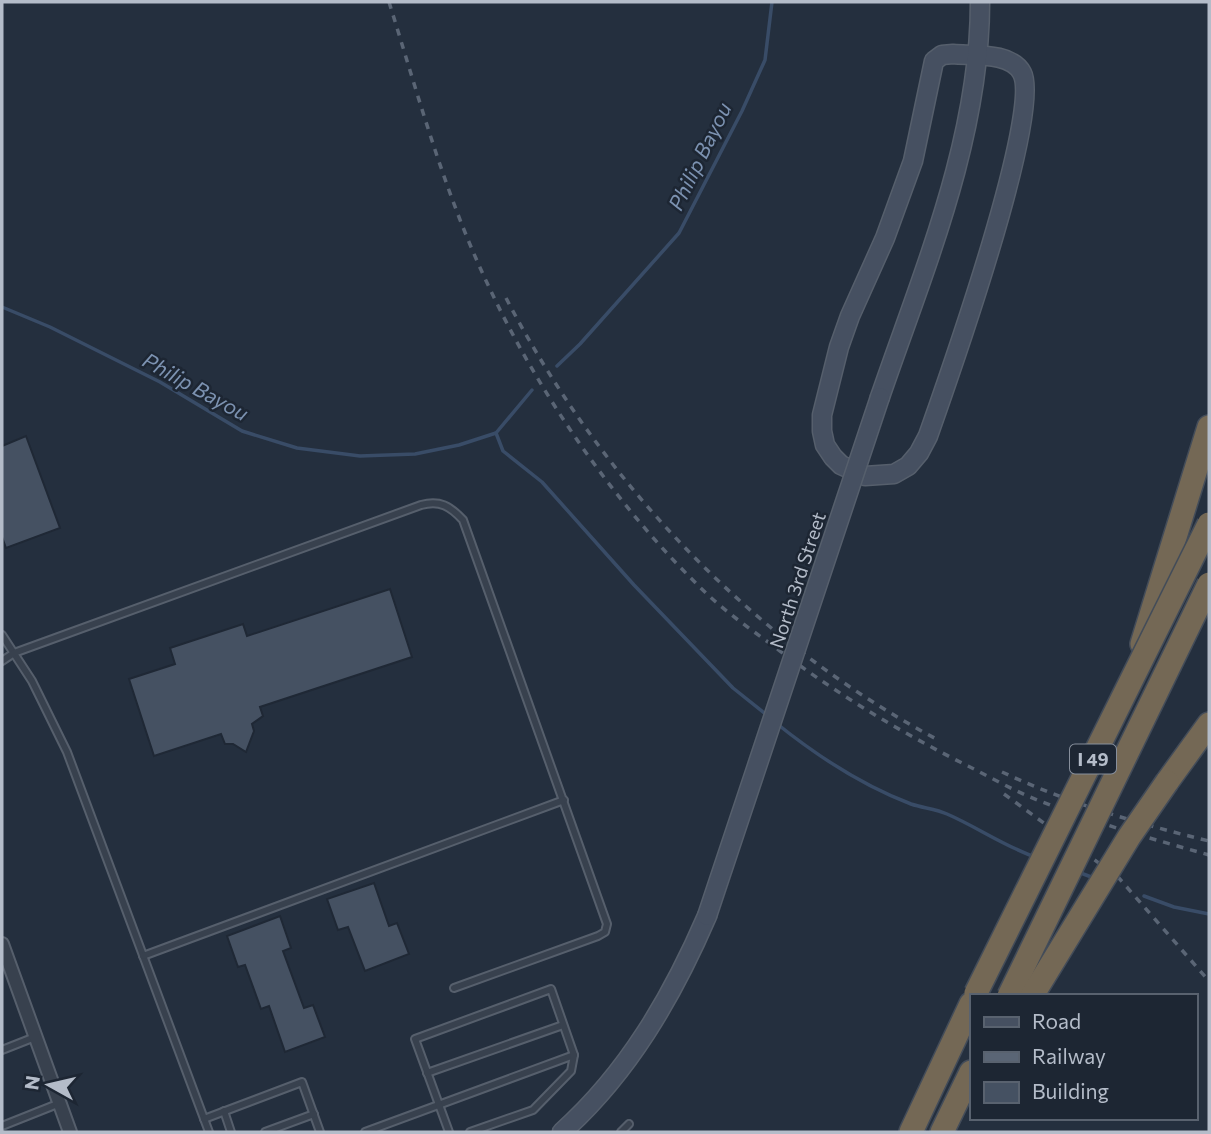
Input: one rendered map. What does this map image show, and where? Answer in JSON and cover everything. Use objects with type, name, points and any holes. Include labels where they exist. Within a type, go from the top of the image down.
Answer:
[{"type":"highway","points":[[1130,683],[1209,427]]},
{"type":"highway","name":"I 49","points":[[976,994],[1209,524]]},
{"type":"highway","name":"I 49","points":[[1010,994],[1209,584]]},
{"type":"highway","points":[[1033,994],[1123,846],[1209,724]]},
{"type":"highway","points":[[1167,782],[1209,741]]},
{"type":"highway","name":"I 49","points":[[911,1132],[970,1007]]},
{"type":"highway","points":[[942,1132],[970,1074]]},
{"type":"highway","points":[[955,1132],[970,1105]]},
{"type":"street","name":"North 3rd Street","points":[[562,1132],[596,1097],[660,1013],[707,916],[953,177],[972,97],[980,2]]},
{"type":"street","points":[[942,55],[977,56],[1009,61],[1017,65],[1025,82],[1016,155],[1005,197],[928,436],[908,466],[894,474],[865,476],[841,465],[825,445],[821,415],[825,397],[850,316],[885,238],[914,161],[934,61],[942,55]]},
{"type":"street","points":[[2,944],[71,1132]]},
{"type":"lane","points":[[2,661],[14,653],[421,505],[443,503],[455,511],[463,520],[607,924],[605,932],[454,988]]},
{"type":"lane","points":[[2,635],[32,681],[67,752],[209,1132]]},
{"type":"lane","points":[[143,956],[564,800]]},
{"type":"lane","points":[[449,1132],[415,1039],[551,989],[574,1055],[570,1071],[533,1110],[470,1132]]},
{"type":"lane","points":[[427,1073],[563,1025]]},
{"type":"lane","points":[[2,1050],[35,1037]]},
{"type":"lane","points":[[365,1132],[574,1055]]},
{"type":"lane","points":[[204,1119],[302,1082],[320,1132]]},
{"type":"lane","points":[[2,1126],[60,1103]]},
{"type":"lane","points":[[223,1111],[231,1132]]},
{"type":"lane","points":[[265,1132],[314,1114]]},
{"type":"lane","points":[[621,1132],[629,1124]]},
{"type":"building","points":[[26,436],[60,528],[6,548],[2,537],[2,446]]},
{"type":"building","points":[[390,589],[412,657],[260,707],[263,716],[252,724],[254,731],[246,752],[233,744],[225,744],[221,734],[154,756],[129,679],[175,664],[170,648],[243,624],[247,636]]},
{"type":"building","points":[[374,883],[389,926],[397,923],[409,954],[365,971],[348,927],[338,930],[327,899]]},
{"type":"building","points":[[280,916],[291,948],[283,951],[304,1008],[313,1005],[325,1037],[285,1052],[269,1006],[261,1009],[245,965],[238,967],[227,936]]},
{"type":"waterway","name":"Philip Bayou","points":[[557,366],[679,233],[742,111],[765,60],[772,2]]},
{"type":"waterway","name":"Philip Bayou","points":[[2,307],[50,327],[160,382],[242,431],[297,448],[360,456],[415,454],[459,445],[496,433],[532,390]]},
{"type":"waterway","points":[[496,433],[503,451],[542,482],[634,585],[733,688],[768,716]]},
{"type":"waterway","points":[[776,723],[807,747],[857,779],[911,804],[947,814],[1035,857]]},
{"type":"waterway","points":[[1078,872],[1094,878]]},
{"type":"waterway","points":[[1144,896],[1174,907],[1209,914]]},
{"type":"railway","points":[[389,2],[446,182],[473,252],[509,328],[584,450],[643,526],[674,560],[715,601],[803,668],[919,740],[1014,790],[1052,806],[1209,855]]},
{"type":"railway","points":[[506,298],[545,366],[588,432],[637,494],[689,552],[746,606],[807,656],[872,701],[940,741]]},
{"type":"railway","points":[[1002,772],[1104,812],[1209,841]]},
{"type":"railway","points":[[1004,794],[1118,877],[1209,981]]}]
